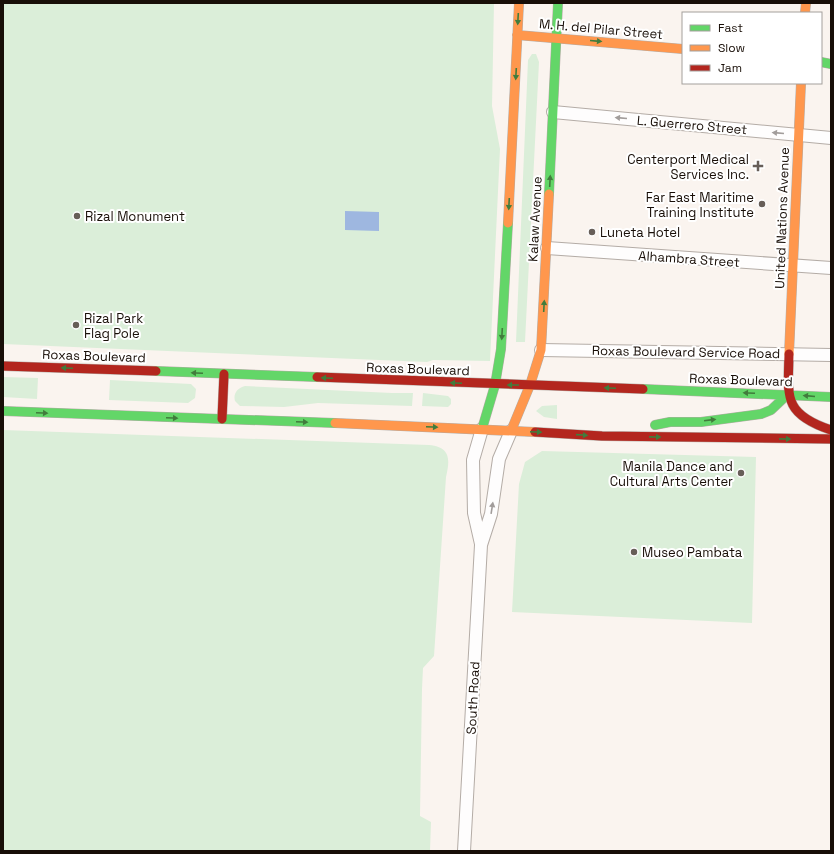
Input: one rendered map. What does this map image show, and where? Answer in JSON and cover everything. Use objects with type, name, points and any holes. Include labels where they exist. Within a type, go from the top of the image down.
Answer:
[{"type":"main road","name":"Kalaw Avenue","points":[[482,429],[495,385],[501,349],[519,3]]},
{"type":"main road","name":"Kalaw Avenue","points":[[511,431],[530,385],[541,350],[558,3]]},
{"type":"main road","name":"M. H. del Pilar Street","points":[[518,35],[682,49]]},
{"type":"main road","name":"United Nations Avenue","points":[[788,394],[801,84]]},
{"type":"main road","name":"Roxas Boulevard","points":[[3,366],[495,385],[788,394],[831,397]]},
{"type":"main road","points":[[222,419],[224,374]]},
{"type":"main road","points":[[602,436],[670,422],[701,422],[761,414],[771,410],[788,394],[791,403],[798,413],[809,421],[831,430]]},
{"type":"main road","points":[[3,411],[482,429],[602,436],[831,439]]},
{"type":"street","name":"L. Guerrero Street","points":[[553,112],[831,138]]},
{"type":"street","name":"Alhambra Street","points":[[547,248],[831,268]]},
{"type":"street","name":"Roxas Boulevard Service Road","points":[[541,350],[831,355]]},
{"type":"street","name":"South Road","points":[[481,546],[474,513],[473,460],[482,429]]},
{"type":"street","name":"South Road","points":[[464,851],[481,546],[491,514],[499,459],[511,431]]},
{"type":"green space","points":[[3,3],[494,3],[492,106],[500,149],[490,361],[433,360],[427,362],[3,344]]},
{"type":"green space","points":[[532,54],[536,54],[539,62],[525,342],[516,342],[528,60]]},
{"type":"green space","points":[[3,377],[38,378],[37,399],[3,397]]},
{"type":"green space","points":[[110,380],[191,384],[196,389],[195,398],[188,403],[109,400]]},
{"type":"green space","points":[[245,386],[413,393],[412,406],[318,403],[284,407],[240,406],[235,401],[235,394],[238,390]]},
{"type":"green space","points":[[423,393],[448,396],[451,399],[451,404],[448,407],[422,406]]},
{"type":"green space","points":[[557,405],[557,419],[544,417],[536,411],[542,406]]},
{"type":"green space","points":[[3,430],[429,445],[442,448],[447,455],[448,465],[434,656],[423,668],[422,689],[420,816],[431,822],[430,851],[3,851]]},
{"type":"green space","name":"Museo Pambata","points":[[542,451],[756,457],[752,623],[512,612],[519,484],[525,462]]},
{"type":"water","points":[[345,211],[379,212],[379,231],[345,230]]},
{"type":"traffic: fast","points":[[549,194],[558,3]]},
{"type":"traffic: fast","points":[[822,62],[831,64]]},
{"type":"traffic: fast","points":[[482,429],[495,385],[501,349],[508,223]]},
{"type":"traffic: fast","points":[[156,371],[317,377]]},
{"type":"traffic: fast","points":[[643,389],[831,397]]},
{"type":"traffic: fast","points":[[655,425],[670,422],[701,422],[761,414],[771,410],[788,394]]},
{"type":"traffic: fast","points":[[3,411],[335,423]]},
{"type":"traffic: slow","points":[[508,223],[519,3]]},
{"type":"traffic: slow","points":[[805,12],[806,3]]},
{"type":"traffic: slow","points":[[517,35],[682,49]]},
{"type":"traffic: slow","points":[[789,354],[801,84]]},
{"type":"traffic: slow","points":[[511,431],[530,385],[541,350],[549,194]]},
{"type":"traffic: slow","points":[[335,423],[535,432]]},
{"type":"traffic: jam","points":[[789,354],[789,393],[796,410],[815,424],[831,430]]},
{"type":"traffic: jam","points":[[3,366],[156,371]]},
{"type":"traffic: jam","points":[[222,419],[224,374]]},
{"type":"traffic: jam","points":[[317,377],[643,389]]},
{"type":"traffic: jam","points":[[535,432],[602,436],[831,439]]},
{"type":"place","name":"Centerport Medical Services Inc.","points":[[758,166]]},
{"type":"place","name":"Far East Maritime Training Institute","points":[[762,204]]},
{"type":"place","name":"Rizal Monument","points":[[77,216]]},
{"type":"place","name":"Luneta Hotel","points":[[592,232]]},
{"type":"place","name":"Rizal Park Flag Pole","points":[[76,325]]},
{"type":"place","name":"Manila Dance and Cultural Arts Center","points":[[741,473]]},
{"type":"place","name":"Museo Pambata","points":[[634,552]]}]
